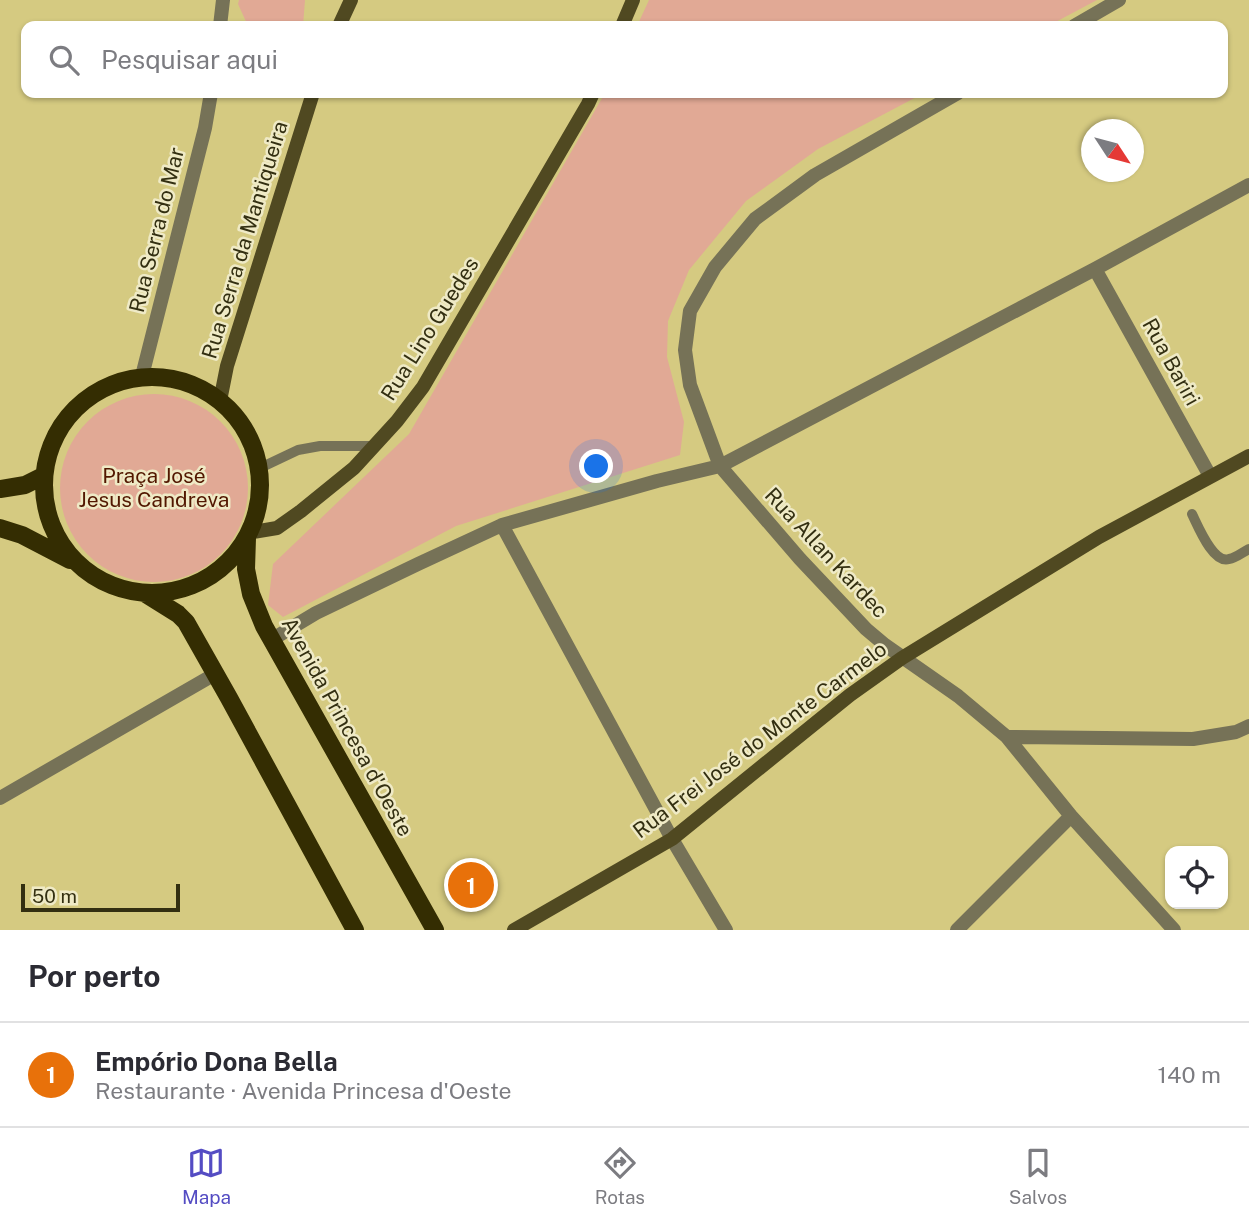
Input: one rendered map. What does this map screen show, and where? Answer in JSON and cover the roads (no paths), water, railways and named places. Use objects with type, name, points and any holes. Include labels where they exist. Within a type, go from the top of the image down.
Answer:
[{"type":"main road","points":[[341,21],[351,0]]},
{"type":"main road","points":[[624,21],[633,0]]},
{"type":"main road","name":"Rua Serra da Mantiqueira","points":[[220,401],[227,366],[311,98]]},
{"type":"main road","name":"Rua Lino Guedes","points":[[248,536],[278,528],[301,512],[354,468],[397,422],[423,387],[591,98]]},
{"type":"main road","points":[[0,528],[22,535],[76,563],[96,579],[120,589],[146,594],[176,591],[204,580],[228,562],[248,536],[256,516],[261,492],[260,468],[254,445],[243,424],[202,387],[173,377],[142,376],[112,383],[86,398],[65,420],[50,446],[43,476],[46,508],[57,537],[76,563]]},
{"type":"main road","name":"Rua Frei José do Monte Carmelo","points":[[514,930],[672,839],[850,695],[902,658],[1099,537],[1249,456]]},
{"type":"main road","points":[[0,489],[25,485],[43,476]]},
{"type":"main road","name":"Avenida Princesa d'Oeste","points":[[248,536],[246,569],[251,594],[264,626],[435,930]]},
{"type":"main road","points":[[146,594],[186,622],[355,930]]},
{"type":"street","points":[[221,21],[223,0]]},
{"type":"street","points":[[1083,21],[1119,0]]},
{"type":"street","name":"Rua Serra do Mar","points":[[142,376],[205,128],[210,98]]},
{"type":"street","name":"Rua Allan Kardec","points":[[949,98],[815,174],[755,219],[715,267],[690,311],[685,350],[690,385],[720,466],[800,559],[866,629],[902,658],[958,696],[1007,737],[1071,817],[1174,930]]},
{"type":"street","points":[[271,639],[328,607],[502,525],[720,466],[1249,185]]},
{"type":"street","name":"Rua Bariri","points":[[1095,269],[1210,476]]},
{"type":"street","points":[[502,525],[672,839],[726,930]]},
{"type":"street","points":[[0,798],[215,674]]},
{"type":"street","points":[[1007,737],[1193,739],[1236,732],[1249,726]]},
{"type":"street","points":[[957,930],[1071,817]]},
{"type":"lane","points":[[260,468],[298,450],[320,446],[373,446]]},
{"type":"lane","points":[[1192,514],[1207,543],[1221,560],[1227,560],[1249,549]]},
{"type":"place","name":"Empório Dona Bella","points":[[471,885]]},
{"type":"park label","name":"Praça José Jesus Candreva","points":[[154,488]]}]
